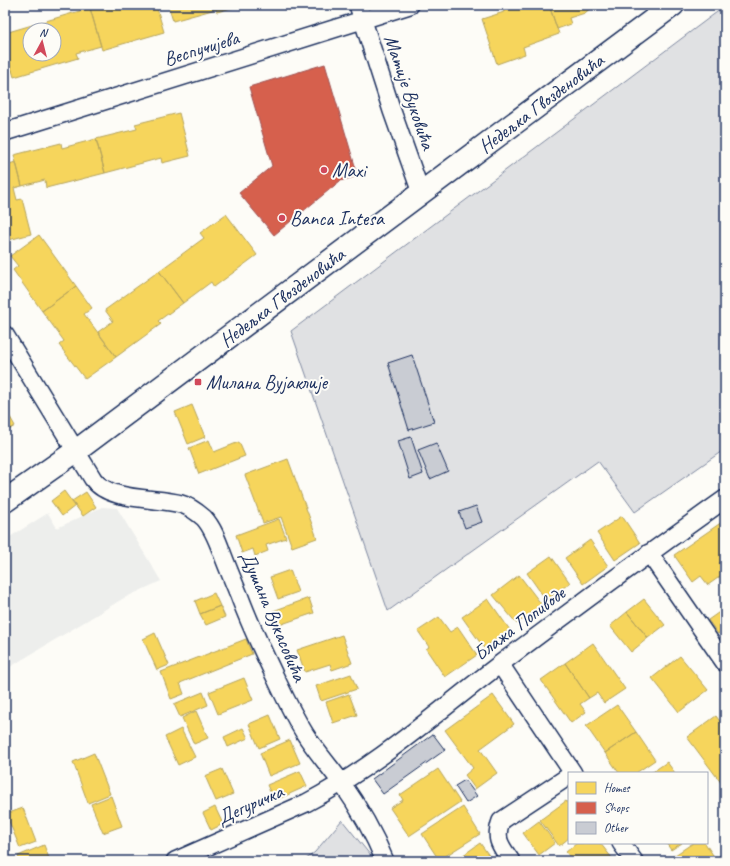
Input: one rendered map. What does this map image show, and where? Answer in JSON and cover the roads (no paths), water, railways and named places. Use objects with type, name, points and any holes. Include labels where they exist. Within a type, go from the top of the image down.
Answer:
[{"type":"main road","name":"Недељка Гвозденовића","points":[[5,501],[76,451],[673,5]]},
{"type":"street","name":"Веспучијева","points":[[5,132],[360,13],[410,5]]},
{"type":"street","name":"Матије Вуковића","points":[[360,13],[421,193]]},
{"type":"street","points":[[5,335],[76,451]]},
{"type":"street","name":"Душана Вукасовића","points":[[76,451],[95,482],[104,489],[120,495],[181,504],[189,507],[204,519],[211,528],[264,656],[285,699],[304,733],[321,758],[341,783],[363,817],[385,861]]},
{"type":"street","name":"Блажа Попиводе","points":[[341,783],[367,766],[500,664],[649,553],[725,499]]},
{"type":"street","points":[[649,553],[724,661]]},
{"type":"street","points":[[500,664],[572,772]]},
{"type":"street","points":[[511,861],[499,843],[498,836],[501,821],[568,777]]},
{"type":"street","name":"Дегуричка","points":[[175,861],[306,803],[341,783]]},
{"type":"street","points":[[622,844],[634,861]]},
{"type":"place","name":"Maxi","points":[[324,170]]},
{"type":"place","name":"Banca Intesa","points":[[282,218]]},
{"type":"place","name":"Милана Вујаклије","points":[[198,382]]}]
